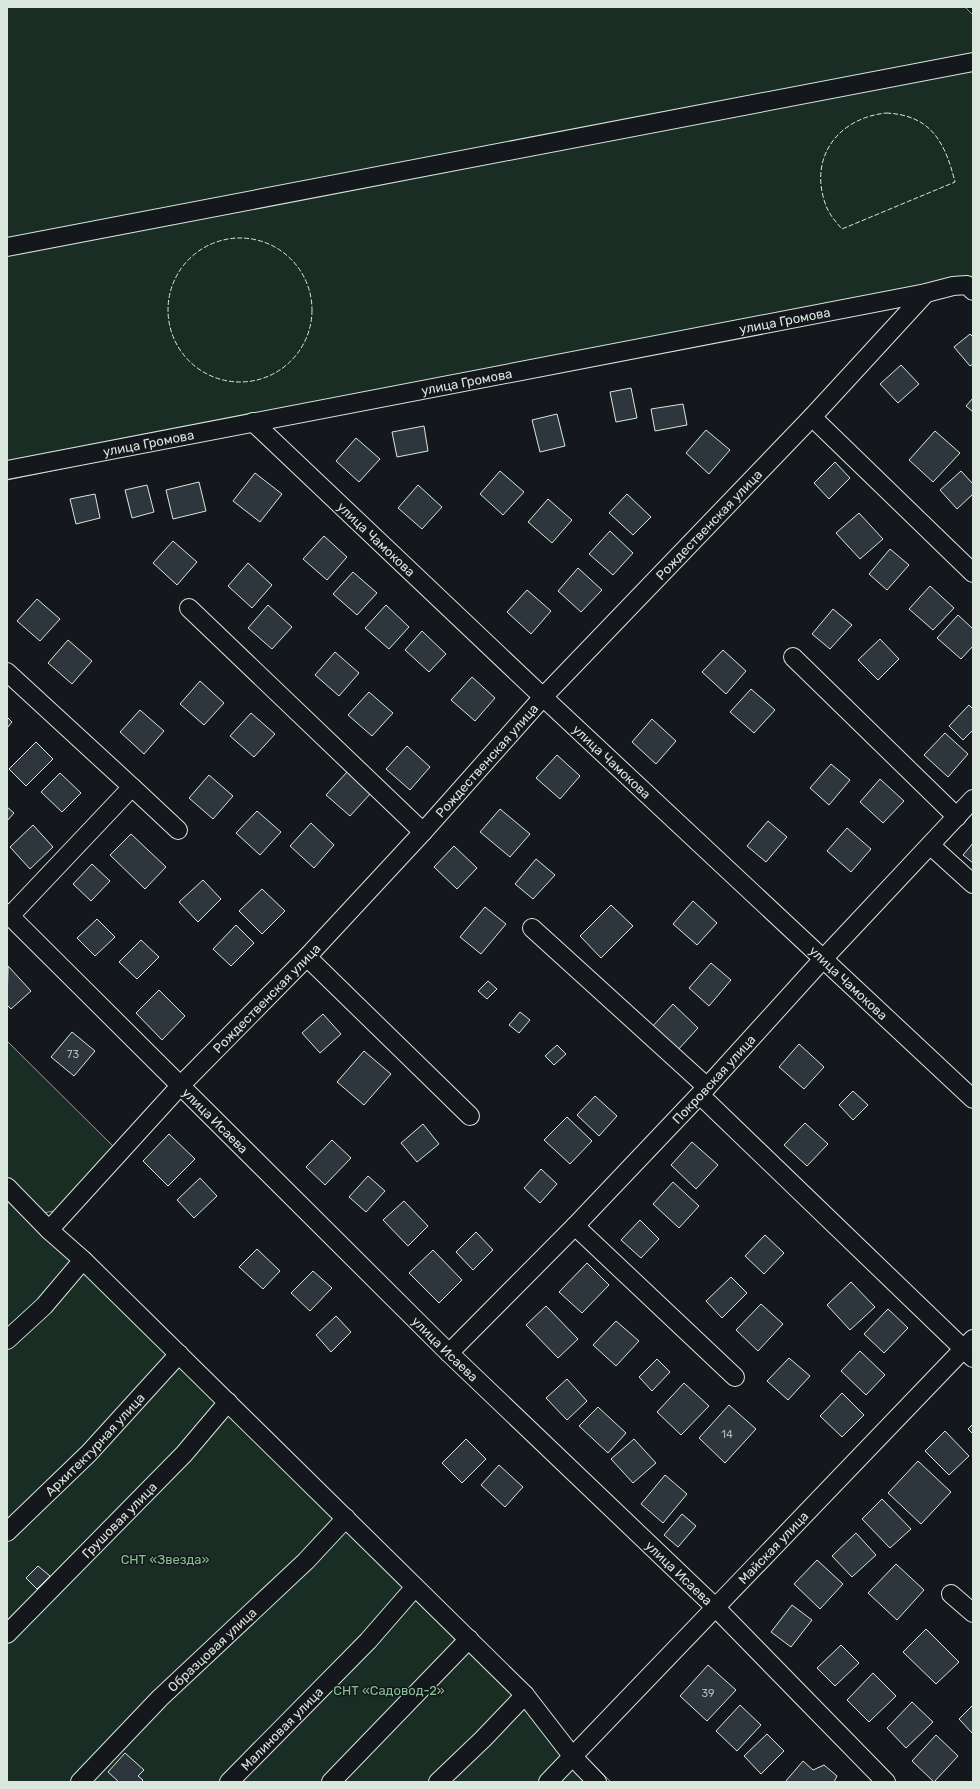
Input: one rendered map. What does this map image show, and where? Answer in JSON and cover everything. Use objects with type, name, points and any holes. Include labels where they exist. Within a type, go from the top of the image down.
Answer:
[{"type":"street","points":[[7,247],[973,62]]},
{"type":"street","name":"улица Громова","points":[[7,470],[926,293],[953,286],[967,285],[973,291]]},
{"type":"street","name":"Рождественская улица","points":[[49,1230],[180,1086],[307,957],[423,832],[543,697],[812,417],[926,293]]},
{"type":"street","points":[[812,417],[973,573]]},
{"type":"street","name":"улица Чамокова","points":[[253,422],[543,697],[973,1099]]},
{"type":"street","points":[[189,608],[423,832]]},
{"type":"street","points":[[793,657],[957,817]]},
{"type":"street","points":[[7,672],[178,830]]},
{"type":"street","points":[[8,914],[132,787]]},
{"type":"street","name":"Покровская улица","points":[[449,1353],[575,1226],[704,1091],[823,959],[973,799]]},
{"type":"street","points":[[930,845],[973,884]]},
{"type":"street","name":"улица Исаева","points":[[8,914],[449,1353],[716,1608],[886,1782]]},
{"type":"street","points":[[532,928],[704,1091],[970,1349]]},
{"type":"street","points":[[307,957],[470,1116]]},
{"type":"street","points":[[7,1187],[49,1230],[83,1260],[525,1695],[573,1757],[596,1782]]},
{"type":"street","points":[[575,1226],[735,1377]]},
{"type":"street","points":[[7,1340],[44,1306],[83,1260]]},
{"type":"street","name":"Майская улица","points":[[548,1782],[970,1349]]},
{"type":"street","name":"Архитектурная улица","points":[[7,1532],[89,1453],[179,1354]]},
{"type":"street","name":"Грушовая улица","points":[[7,1634],[184,1454],[228,1402]]},
{"type":"street","name":"Образцовая улица","points":[[80,1782],[160,1698],[306,1561],[346,1518]]},
{"type":"street","name":"Малиновая улица","points":[[229,1782],[368,1641],[415,1587]]},
{"type":"street","points":[[951,1594],[973,1613]]},
{"type":"street","points":[[331,1782],[469,1640]]},
{"type":"street","points":[[438,1782],[483,1739],[525,1695]]},
{"type":"green space","points":[[7,7],[965,7],[973,15],[973,290],[679,343],[7,480]]},
{"type":"green space","name":"СНТ «Звезда»","points":[[7,1041],[118,1151],[59,1210],[38,1214],[611,1782],[7,1782]]},
{"type":"building","points":[[970,334],[973,337],[973,364],[970,366],[954,347]]},
{"type":"building","points":[[901,365],[919,384],[898,403],[880,384]]},
{"type":"building","points":[[631,388],[637,418],[616,422],[610,392]]},
{"type":"building","points":[[973,398],[973,412],[966,406]]},
{"type":"building","points":[[683,404],[687,425],[655,431],[651,409]]},
{"type":"building","points":[[557,414],[565,446],[540,452],[532,420]]},
{"type":"building","points":[[424,426],[428,451],[397,457],[392,432]]},
{"type":"building","points":[[706,430],[730,450],[709,474],[686,453]]},
{"type":"building","points":[[935,431],[960,453],[933,482],[909,460]]},
{"type":"building","points":[[356,438],[380,459],[359,482],[336,461]]},
{"type":"building","points":[[835,462],[850,478],[829,499],[814,483]]},
{"type":"building","points":[[500,471],[524,492],[503,515],[480,494]]},
{"type":"building","points":[[961,471],[973,484],[973,494],[957,509],[940,490]]},
{"type":"building","points":[[255,473],[282,494],[260,522],[233,501]]},
{"type":"building","points":[[199,482],[206,511],[173,519],[166,490]]},
{"type":"building","points":[[147,485],[154,512],[132,518],[125,490]]},
{"type":"building","points":[[418,485],[442,507],[422,529],[398,508]]},
{"type":"building","points":[[95,494],[100,518],[76,524],[70,499]]},
{"type":"building","points":[[627,494],[651,517],[633,535],[609,513]]},
{"type":"building","points":[[548,499],[572,520],[552,543],[528,522]]},
{"type":"building","points":[[859,513],[883,539],[860,559],[836,533]]},
{"type":"building","points":[[610,531],[633,553],[613,575],[589,554]]},
{"type":"building","points":[[324,536],[347,557],[327,580],[303,559]]},
{"type":"building","points":[[173,541],[197,562],[177,585],[153,563]]},
{"type":"building","points":[[890,549],[909,565],[887,590],[869,574]]},
{"type":"building","points":[[248,563],[272,585],[252,608],[228,586]]},
{"type":"building","points":[[578,568],[602,590],[581,612],[558,591]]},
{"type":"building","points":[[353,572],[377,593],[357,615],[333,594]]},
{"type":"building","points":[[930,586],[954,608],[933,630],[909,609]]},
{"type":"building","points":[[527,590],[551,611],[531,634],[507,612]]},
{"type":"building","points":[[37,599],[60,619],[40,641],[17,621]]},
{"type":"building","points":[[268,605],[292,627],[272,649],[248,628]]},
{"type":"building","points":[[386,605],[409,627],[389,649],[365,628]]},
{"type":"building","points":[[833,609],[852,625],[830,649],[812,634]]},
{"type":"building","points":[[958,615],[973,629],[973,646],[961,659],[937,638]]},
{"type":"building","points":[[422,631],[446,654],[429,672],[405,650]]},
{"type":"building","points":[[880,639],[899,659],[878,680],[858,660]]},
{"type":"building","points":[[68,640],[92,661],[72,684],[48,663]]},
{"type":"building","points":[[723,650],[746,671],[726,694],[702,672]]},
{"type":"building","points":[[335,652],[359,673],[339,696],[315,675]]},
{"type":"building","points":[[472,677],[495,698],[475,721],[451,700]]},
{"type":"building","points":[[200,681],[224,703],[204,725],[180,704]]},
{"type":"building","points":[[751,689],[775,710],[754,733],[730,712]]},
{"type":"building","points":[[369,692],[393,713],[372,736],[348,715]]},
{"type":"building","points":[[969,705],[973,709],[973,730],[963,740],[949,726]]},
{"type":"building","points":[[140,710],[164,731],[144,754],[120,732]]},
{"type":"building","points":[[251,713],[275,734],[254,757],[230,736]]},
{"type":"building","points":[[7,717],[12,722],[7,728]]},
{"type":"building","points":[[652,719],[676,741],[656,764],[632,742]]},
{"type":"building","points":[[945,733],[968,754],[948,777],[924,755]]},
{"type":"building","points":[[36,742],[53,759],[26,786],[9,769]]},
{"type":"building","points":[[407,746],[430,767],[410,790],[386,769]]},
{"type":"building","points":[[557,755],[580,776],[560,799],[536,778]]},
{"type":"building","points":[[831,764],[850,780],[829,805],[810,788]]},
{"type":"building","points":[[347,772],[371,793],[350,816],[326,795]]},
{"type":"building","points":[[60,773],[81,793],[62,812],[41,792]]},
{"type":"building","points":[[209,775],[233,796],[213,819],[189,798]]},
{"type":"building","points":[[880,779],[904,801],[883,823],[860,802]]},
{"type":"building","points":[[7,807],[14,813],[7,821]]},
{"type":"building","points":[[500,809],[530,834],[510,857],[480,832]]},
{"type":"building","points":[[257,811],[281,832],[260,855],[236,833]]},
{"type":"building","points":[[768,821],[787,837],[766,862],[747,846]]},
{"type":"building","points":[[311,823],[334,845],[314,868],[290,846]]},
{"type":"building","points":[[33,825],[53,847],[30,869],[10,847]]},
{"type":"building","points":[[847,828],[871,849],[851,872],[827,851]]},
{"type":"building","points":[[131,834],[166,867],[145,889],[110,855]]},
{"type":"building","points":[[973,843],[973,863],[963,855]]},
{"type":"building","points":[[454,846],[477,868],[457,889],[434,867]]},
{"type":"building","points":[[536,859],[555,875],[533,899],[515,884]]},
{"type":"building","points":[[92,864],[110,881],[91,901],[73,884]]},
{"type":"building","points":[[203,880],[221,899],[198,922],[179,902]]},
{"type":"building","points":[[262,889],[285,911],[262,934],[239,911]]},
{"type":"building","points":[[693,901],[717,923],[697,945],[673,924]]},
{"type":"building","points":[[611,905],[633,926],[601,958],[580,936]]},
{"type":"building","points":[[485,907],[506,924],[481,954],[460,937]]},
{"type":"building","points":[[97,919],[115,937],[95,956],[77,938]]},
{"type":"building","points":[[236,925],[254,943],[231,966],[213,949]]},
{"type":"building","points":[[141,940],[159,957],[137,979],[119,962]]},
{"type":"building","points":[[711,963],[731,980],[709,1006],[689,988]]},
{"type":"building","points":[[8,966],[31,991],[11,1009],[7,1005]]},
{"type":"building","points":[[488,981],[497,989],[487,999],[478,991]]},
{"type":"building","points":[[159,990],[185,1016],[162,1040],[136,1013]]},
{"type":"building","points":[[673,1004],[698,1028],[676,1052],[651,1028]]},
{"type":"building","points":[[520,1012],[530,1020],[519,1033],[509,1025]]},
{"type":"building","points":[[323,1014],[341,1034],[320,1053],[302,1033]]},
{"type":"building","points":[[72,1032],[95,1051],[74,1076],[51,1057]]},
{"type":"building","points":[[799,1044],[824,1067],[804,1089],[779,1067]]},
{"type":"building","points":[[557,1045],[566,1054],[554,1065],[545,1056]]},
{"type":"building","points":[[364,1051],[391,1074],[364,1105],[337,1082]]},
{"type":"building","points":[[853,1091],[868,1105],[853,1120],[839,1105]]},
{"type":"building","points":[[595,1096],[617,1116],[599,1136],[577,1115]]},
{"type":"building","points":[[567,1117],[592,1141],[570,1164],[544,1140]]},
{"type":"building","points":[[805,1123],[828,1144],[807,1166],[784,1145]]},
{"type":"building","points":[[423,1124],[439,1144],[417,1162],[401,1143]]},
{"type":"building","points":[[169,1134],[195,1159],[168,1186],[143,1161]]},
{"type":"building","points":[[332,1140],[351,1158],[325,1185],[306,1167]]},
{"type":"building","points":[[692,1142],[718,1165],[696,1189],[671,1165]]},
{"type":"building","points":[[541,1169],[557,1184],[540,1203],[524,1188]]},
{"type":"building","points":[[368,1176],[385,1191],[366,1212],[349,1197]]},
{"type":"building","points":[[200,1178],[217,1196],[194,1218],[177,1200]]},
{"type":"building","points":[[673,1182],[699,1206],[679,1228],[653,1204]]},
{"type":"building","points":[[404,1201],[428,1226],[408,1246],[383,1220]]},
{"type":"building","points":[[640,1220],[659,1239],[641,1258],[621,1240]]},
{"type":"building","points":[[476,1232],[493,1250],[473,1270],[456,1252]]},
{"type":"building","points":[[765,1235],[784,1253],[764,1274],[745,1256]]},
{"type":"building","points":[[257,1249],[280,1271],[263,1289],[239,1267]]},
{"type":"building","points":[[433,1250],[462,1280],[439,1303],[409,1273]]},
{"type":"building","points":[[587,1263],[609,1285],[582,1313],[559,1292]]},
{"type":"building","points":[[313,1271],[332,1288],[310,1311],[291,1293]]},
{"type":"building","points":[[731,1277],[747,1293],[722,1318],[706,1301]]},
{"type":"building","points":[[851,1282],[875,1307],[850,1330],[827,1305]]},
{"type":"building","points":[[761,1304],[783,1324],[758,1351],[736,1330]]},
{"type":"building","points":[[546,1306],[578,1339],[558,1358],[526,1325]]},
{"type":"building","points":[[888,1309],[908,1328],[884,1353],[864,1334]]},
{"type":"building","points":[[336,1316],[351,1332],[331,1352],[316,1335]]},
{"type":"building","points":[[616,1321],[639,1341],[616,1366],[593,1345]]},
{"type":"building","points":[[860,1351],[885,1375],[866,1395],[841,1371]]},
{"type":"building","points":[[789,1358],[810,1376],[788,1400],[767,1381]]},
{"type":"building","points":[[657,1359],[670,1372],[652,1391],[639,1377]]},
{"type":"building","points":[[567,1379],[587,1401],[567,1420],[546,1398]]},
{"type":"building","points":[[684,1383],[709,1406],[681,1435],[657,1412]]},
{"type":"building","points":[[842,1393],[864,1415],[842,1437],[820,1416]]},
{"type":"building","points":[[729,1405],[756,1429],[725,1463],[699,1438]]},
{"type":"building","points":[[598,1407],[626,1433],[608,1453],[579,1426]]},
{"type":"building","points":[[973,1424],[973,1434],[968,1429]]},
{"type":"building","points":[[945,1431],[969,1456],[949,1475],[925,1451]]},
{"type":"building","points":[[466,1439],[486,1459],[462,1483],[442,1463]]},
{"type":"building","points":[[634,1439],[656,1463],[633,1483],[611,1459]]},
{"type":"building","points":[[918,1461],[951,1492],[921,1524],[888,1493]]},
{"type":"building","points":[[499,1465],[523,1487],[505,1507],[481,1485]]},
{"type":"building","points":[[665,1475],[687,1494],[663,1523],[641,1504]]},
{"type":"building","points":[[882,1499],[911,1529],[890,1548],[862,1519]]},
{"type":"building","points":[[682,1514],[696,1526],[678,1547],[664,1535]]},
{"type":"building","points":[[856,1533],[876,1555],[852,1577],[832,1556]]},
{"type":"building","points":[[817,1560],[843,1584],[820,1609],[794,1584]]},
{"type":"building","points":[[896,1564],[924,1590],[897,1620],[868,1593]]},
{"type":"building","points":[[38,1566],[50,1576],[37,1589],[26,1578]]},
{"type":"building","points":[[792,1605],[812,1620],[791,1647],[771,1632]]},
{"type":"building","points":[[926,1629],[959,1662],[936,1684],[903,1652]]},
{"type":"building","points":[[841,1645],[859,1663],[835,1686],[817,1668]]},
{"type":"building","points":[[708,1665],[736,1690],[707,1721],[680,1696]]},
{"type":"building","points":[[873,1673],[896,1696],[869,1722],[847,1700]]},
{"type":"building","points":[[912,1702],[933,1722],[906,1748],[887,1728]]},
{"type":"building","points":[[740,1705],[761,1725],[737,1751],[716,1731]]},
{"type":"building","points":[[973,1705],[973,1734],[959,1719]]},
{"type":"building","points":[[767,1734],[784,1751],[761,1774],[744,1756]]},
{"type":"building","points":[[936,1735],[958,1756],[934,1782],[912,1761]]},
{"type":"building","points":[[125,1753],[144,1770],[138,1776],[143,1780],[141,1782],[119,1782],[108,1772]]},
{"type":"building","points":[[803,1761],[813,1770],[824,1765],[837,1776],[834,1782],[785,1782]]},
{"type":"fence","points":[[886,113],[914,119],[925,125],[934,133],[941,143],[955,182],[842,229],[826,207],[821,186],[821,170],[825,155],[832,142],[842,131],[869,116],[886,113]]},
{"type":"fence","points":[[233,238],[247,238],[274,246],[286,254],[296,264],[307,282],[311,296],[312,310],[311,324],[307,338],[296,356],[286,366],[268,377],[247,382],[233,382],[206,374],[194,366],[184,356],[173,338],[168,317],[168,303],[176,276],[184,264],[194,254],[212,243],[233,238]]},
{"type":"park label","name":"СНТ «Садовод-2»","points":[[389,1690]]}]
